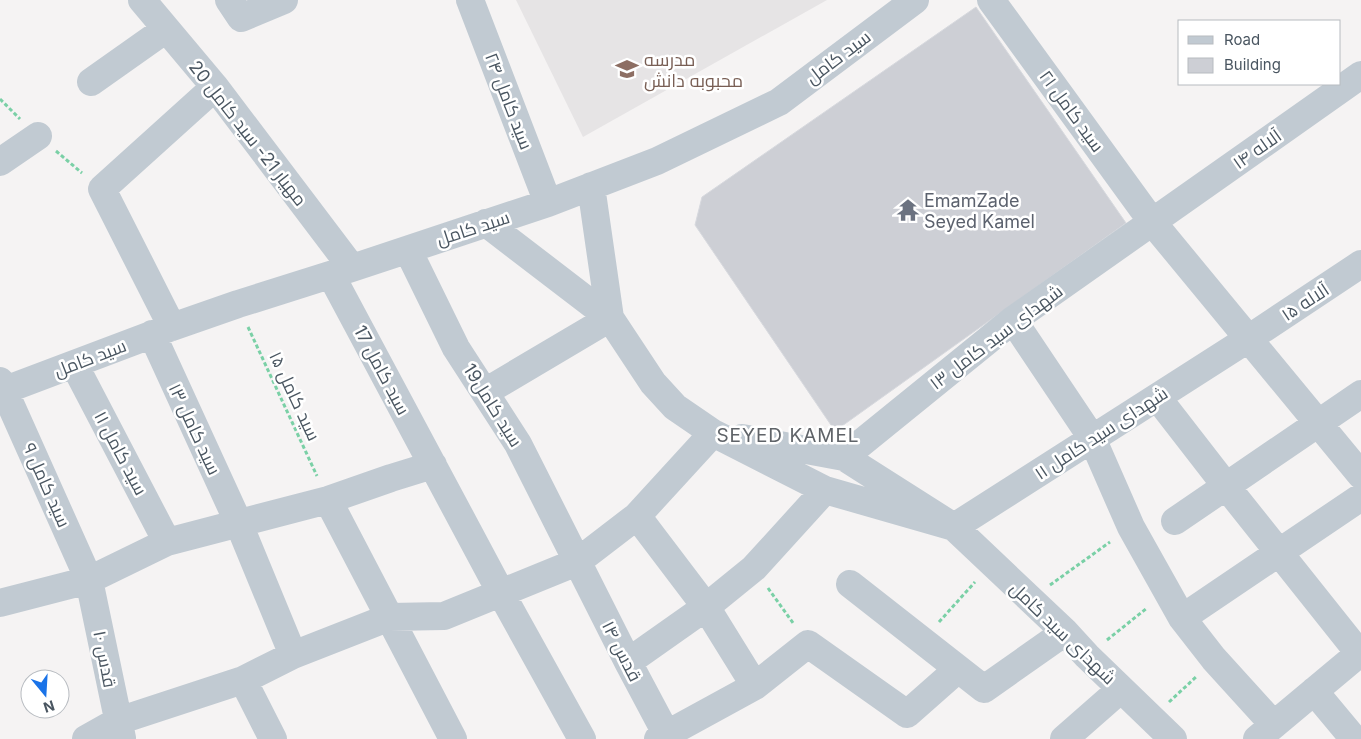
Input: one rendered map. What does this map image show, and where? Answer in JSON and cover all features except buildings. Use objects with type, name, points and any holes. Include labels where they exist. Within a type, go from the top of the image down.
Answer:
[{"type":"street","name":"مهیار 21- سید کامل 20","points":[[142,0],[215,87],[342,271]]},
{"type":"street","points":[[229,0],[241,18],[284,0]]},
{"type":"street","name":"سید کامل ۲۴","points":[[470,0],[548,203]]},
{"type":"street","name":"سید کامل","points":[[2,388],[74,364],[162,330],[238,304],[548,203],[657,161],[778,102],[915,0]]},
{"type":"street","name":"سید کامل ۲۱","points":[[991,0],[1153,222],[1361,475]]},
{"type":"street","points":[[91,82],[166,29]]},
{"type":"street","name":"آلاله ۱۴","points":[[1153,222],[1361,75]]},
{"type":"street","name":"سید کامل ۱۳","points":[[215,87],[102,189],[162,330],[293,655]]},
{"type":"street","points":[[0,162],[38,136]]},
{"type":"street","points":[[485,392],[610,318],[592,186]]},
{"type":"street","name":"شهدای سید کامل ۱۳","points":[[844,457],[1014,320],[1153,222]]},
{"type":"street","name":"شهدای سید کامل","points":[[486,223],[610,318],[653,383],[675,407],[713,433],[825,490],[954,526]]},
{"type":"street","name":"سید کامل19","points":[[408,250],[456,348],[518,444],[577,562]]},
{"type":"street","name":"آلاله ۱۵","points":[[1248,339],[1361,264]]},
{"type":"street","name":"سید کامل 17","points":[[342,271],[433,465],[582,739]]},
{"type":"street","points":[[1014,320],[1092,438],[1131,527],[1182,618],[1266,732],[1360,653],[1157,397]]},
{"type":"street","name":"شهدای سید کامل ۱۱","points":[[954,526],[1248,339]]},
{"type":"street","name":"سید کامل ۱۱","points":[[74,364],[167,542]]},
{"type":"street","name":"سید کامل ۹","points":[[2,388],[89,580]]},
{"type":"street","points":[[1175,520],[1361,394]]},
{"type":"street","points":[[86,739],[120,730],[243,680],[293,655],[390,617],[444,616],[577,562],[637,516],[713,433]]},
{"type":"street","name":"شهدای سید کامل","points":[[713,433],[844,457],[954,526],[1173,739]]},
{"type":"street","points":[[0,603],[89,580],[167,542],[328,500],[433,465]]},
{"type":"street","points":[[628,662],[706,607],[754,568],[825,490]]},
{"type":"street","points":[[1182,618],[1361,497]]},
{"type":"street","points":[[328,500],[451,738]]},
{"type":"street","points":[[637,516],[706,607],[755,686]]},
{"type":"street","name":"قدس ۱۴","points":[[577,562],[665,738]]},
{"type":"street","name":"قدس ۱۰","points":[[89,580],[120,730]]},
{"type":"street","points":[[850,584],[984,689],[1065,632]]},
{"type":"street","points":[[665,738],[755,686],[808,644],[907,714],[958,669]]},
{"type":"street","points":[[243,680],[273,739]]},
{"type":"street","points":[[1064,739],[1122,689]]},
{"type":"street","points":[[1314,691],[1354,739]]},
{"type":"path","name":"سید کامل ۱۵","points":[[238,304],[328,500]]},
{"type":"path","points":[[1029,600],[1131,527]]},
{"type":"path","points":[[922,641],[992,563]]},
{"type":"path","points":[[754,568],[808,644]]},
{"type":"path","points":[[1087,656],[1168,592]]},
{"type":"path","points":[[1152,719],[1214,660]]},
{"type":"shaded area","name":"مدرسه محبوبه دانش","points":[[516,0],[827,0],[583,137]]},
{"type":"place","name":"مدرسه محبوبه دانش","points":[[627,69]]},
{"type":"place","name":"EmamZade Seyed Kamel","points":[[908,210]]},
{"type":"district","name":"SEYED KAMEL","points":[[788,435]]}]
